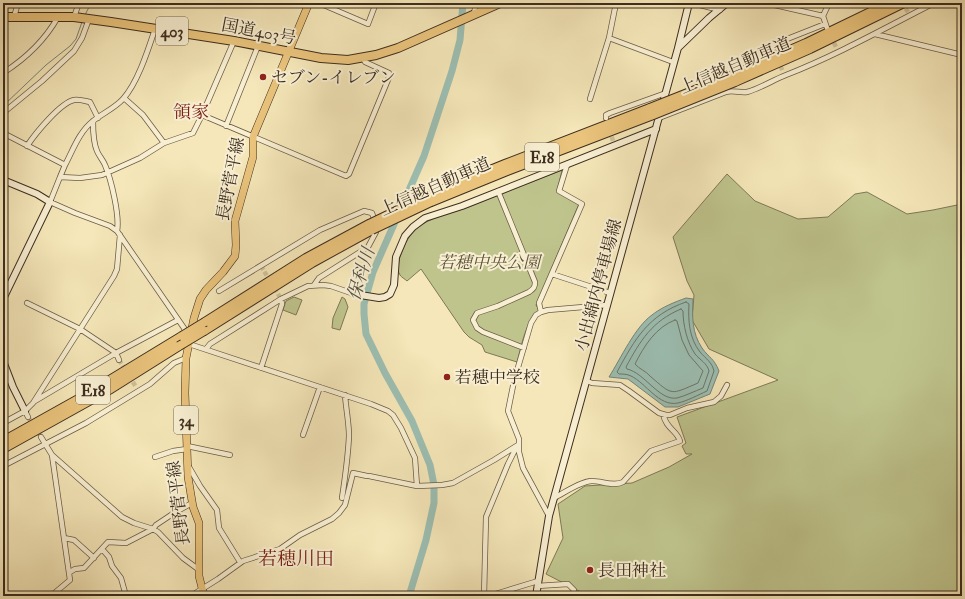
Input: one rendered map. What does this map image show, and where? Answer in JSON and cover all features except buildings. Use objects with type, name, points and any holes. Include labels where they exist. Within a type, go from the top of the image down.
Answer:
[{"type":"highway","name":"国道403号","points":[[3,17],[81,18],[234,41],[321,58],[348,60],[376,55],[398,48],[500,3]]},
{"type":"highway","name":"上信越自動車道","points":[[3,441],[80,398],[205,322],[299,262],[370,227],[511,162],[654,114],[734,78],[889,3]]},
{"type":"highway","name":"上信越自動車道","points":[[734,78],[810,49],[904,3]]},
{"type":"highway","name":"上信越自動車道","points":[[3,449],[83,405],[370,227]]},
{"type":"main road","name":"長野菅平線","points":[[203,592],[198,569],[199,523],[192,503],[188,466],[185,393],[186,358],[194,318],[202,295],[235,256],[236,245],[234,221],[253,157],[253,137],[309,3]]},
{"type":"street","points":[[14,17],[18,3]]},
{"type":"street","points":[[3,113],[42,81],[74,51],[82,38],[79,3]]},
{"type":"street","points":[[319,3],[368,24],[376,3]]},
{"type":"street","points":[[473,14],[476,3]]},
{"type":"street","points":[[590,99],[609,38],[616,3]]},
{"type":"street","points":[[678,48],[690,3],[720,10]]},
{"type":"street","name":"小出綿内停車場線","points":[[536,596],[549,516],[587,381],[628,224],[656,129],[654,114],[666,93],[673,62],[678,48],[708,18],[727,3]]},
{"type":"street","points":[[766,3],[781,5],[823,16]]},
{"type":"street","points":[[773,48],[772,45],[826,26],[823,16],[828,3]]},
{"type":"street","points":[[654,114],[726,92],[746,92],[783,74],[813,64],[837,50],[875,34],[909,14],[934,3]]},
{"type":"street","points":[[3,73],[28,54],[49,31],[58,17]]},
{"type":"street","points":[[3,299],[50,202],[76,142],[95,119],[119,104],[124,98],[141,66],[155,29]]},
{"type":"street","points":[[875,34],[962,55]]},
{"type":"street","points":[[609,38],[673,62]]},
{"type":"street","points":[[60,177],[93,177],[140,158],[164,143],[193,133],[234,41]]},
{"type":"street","points":[[226,126],[258,46]]},
{"type":"street","points":[[202,115],[346,176],[349,174],[390,74],[365,62],[362,58]]},
{"type":"street","points":[[606,118],[606,115],[610,113],[666,93]]},
{"type":"street","points":[[124,98],[142,115],[164,143]]},
{"type":"street","points":[[3,423],[25,411],[33,403],[117,269],[119,223],[108,172],[97,152],[94,139],[95,119],[90,102],[74,100],[61,108],[38,131],[27,146]]},
{"type":"street","points":[[206,350],[210,344],[281,299],[308,286],[331,286],[354,294],[379,298],[385,297],[390,294],[392,290],[395,280],[396,256],[405,236],[413,227],[425,218],[462,206],[567,165],[614,143],[656,129]]},
{"type":"street","points":[[3,133],[65,165]]},
{"type":"street","points":[[541,312],[539,303],[582,204],[559,191],[567,165]]},
{"type":"street","points":[[3,180],[75,213],[110,226],[118,233],[184,328],[189,344],[345,395],[388,411],[393,415],[404,433],[415,458],[417,486]]},
{"type":"street","points":[[498,191],[535,282],[535,286],[534,289],[529,292],[498,306],[477,313],[473,320],[477,328],[483,332],[524,348]]},
{"type":"street","points":[[219,291],[320,230],[364,211],[372,213],[376,224],[376,232],[368,247],[319,278],[314,285]]},
{"type":"street","points":[[552,274],[610,293]]},
{"type":"street","points":[[261,368],[282,304],[281,299]]},
{"type":"street","points":[[27,303],[80,329],[116,353],[119,360]]},
{"type":"street","points":[[574,596],[574,590],[568,584],[537,583],[484,596],[486,518],[508,464],[518,445],[519,439],[508,411],[514,381],[531,323],[541,312],[556,308],[607,305]]},
{"type":"street","points":[[33,403],[116,353],[178,320]]},
{"type":"street","points":[[4,466],[86,423],[137,389],[150,384],[174,363],[186,358]]},
{"type":"street","points":[[3,361],[13,387],[28,417]]},
{"type":"street","points":[[587,381],[592,383],[620,385],[663,414],[670,415],[687,408],[714,402],[721,396],[727,385]]},
{"type":"street","points":[[303,434],[320,387]]},
{"type":"street","points":[[342,498],[347,468],[346,459],[349,435],[345,395]]},
{"type":"street","points":[[554,498],[591,481],[619,484],[623,482],[651,451],[680,441],[679,436],[665,423],[663,414]]},
{"type":"street","points":[[41,437],[52,455],[122,517],[158,532],[183,558],[198,569]]},
{"type":"street","points":[[184,596],[203,592],[240,562],[251,557],[271,553],[280,549],[300,536],[332,519],[345,505],[353,473],[417,486],[442,485],[453,483],[466,477],[518,445]]},
{"type":"street","points":[[518,445],[523,468],[549,516]]},
{"type":"street","points":[[155,457],[187,448],[230,455]]},
{"type":"street","points":[[51,596],[70,580],[52,455]]},
{"type":"street","points":[[188,466],[217,510],[220,528],[240,562]]},
{"type":"street","points":[[70,572],[75,569],[84,568],[108,542],[126,542],[153,529],[156,524],[174,512],[192,503]]},
{"type":"street","points":[[64,538],[74,540],[94,558]]},
{"type":"street","points":[[102,549],[109,557],[112,566],[120,578],[126,596]]},
{"type":"green space","name":"若穂中央公園","points":[[562,170],[557,192],[579,204],[536,305],[539,310],[534,315],[527,327],[517,362],[485,352],[482,345],[464,332],[421,269],[407,281],[401,276],[398,270],[398,264],[402,250],[413,231],[428,221]]},
{"type":"green space","points":[[727,174],[755,201],[798,219],[828,217],[855,194],[867,192],[907,214],[962,204],[962,596],[582,596],[581,592],[546,574],[563,538],[558,504],[585,486],[632,483],[669,467],[692,454],[686,454],[682,446],[686,443],[677,417],[778,380],[709,349],[692,320],[694,295],[687,281],[673,237]]},
{"type":"green space","points":[[294,297],[302,300],[296,315],[283,310],[286,301]]},
{"type":"green space","points":[[342,297],[345,299],[348,307],[340,330],[332,328],[333,318]]},
{"type":"water","points":[[686,298],[693,299],[693,325],[696,337],[719,371],[710,394],[678,407],[665,407],[628,379],[609,377],[634,335],[646,320],[664,307]]},
{"type":"waterway","points":[[85,15],[91,3]]},
{"type":"waterway","name":"保科川","points":[[409,596],[426,540],[434,503],[434,485],[430,465],[412,421],[385,373],[366,334],[364,304],[373,272],[424,156],[452,71],[460,40],[463,3]]},
{"type":"waterway","points":[[3,106],[46,65],[70,46],[76,39],[82,22]]},
{"type":"tunnel","points":[[902,3],[908,12]]},
{"type":"tunnel","points":[[831,37],[836,47]]},
{"type":"tunnel","points":[[773,48],[783,72]]},
{"type":"tunnel","points":[[606,118],[613,141]]},
{"type":"tunnel","points":[[261,266],[281,299]]},
{"type":"tunnel","points":[[119,360],[136,387]]},
{"type":"tunnel","points":[[28,417],[41,437]]},
{"type":"place","name":"セブン-イレブン","points":[[263,77]]},
{"type":"place","name":"若穂中学校","points":[[447,377]]},
{"type":"place","name":"長田神社","points":[[590,570]]},
{"type":"district","name":"領家","points":[[191,112]]},
{"type":"district","name":"若穂川田","points":[[296,558]]}]
